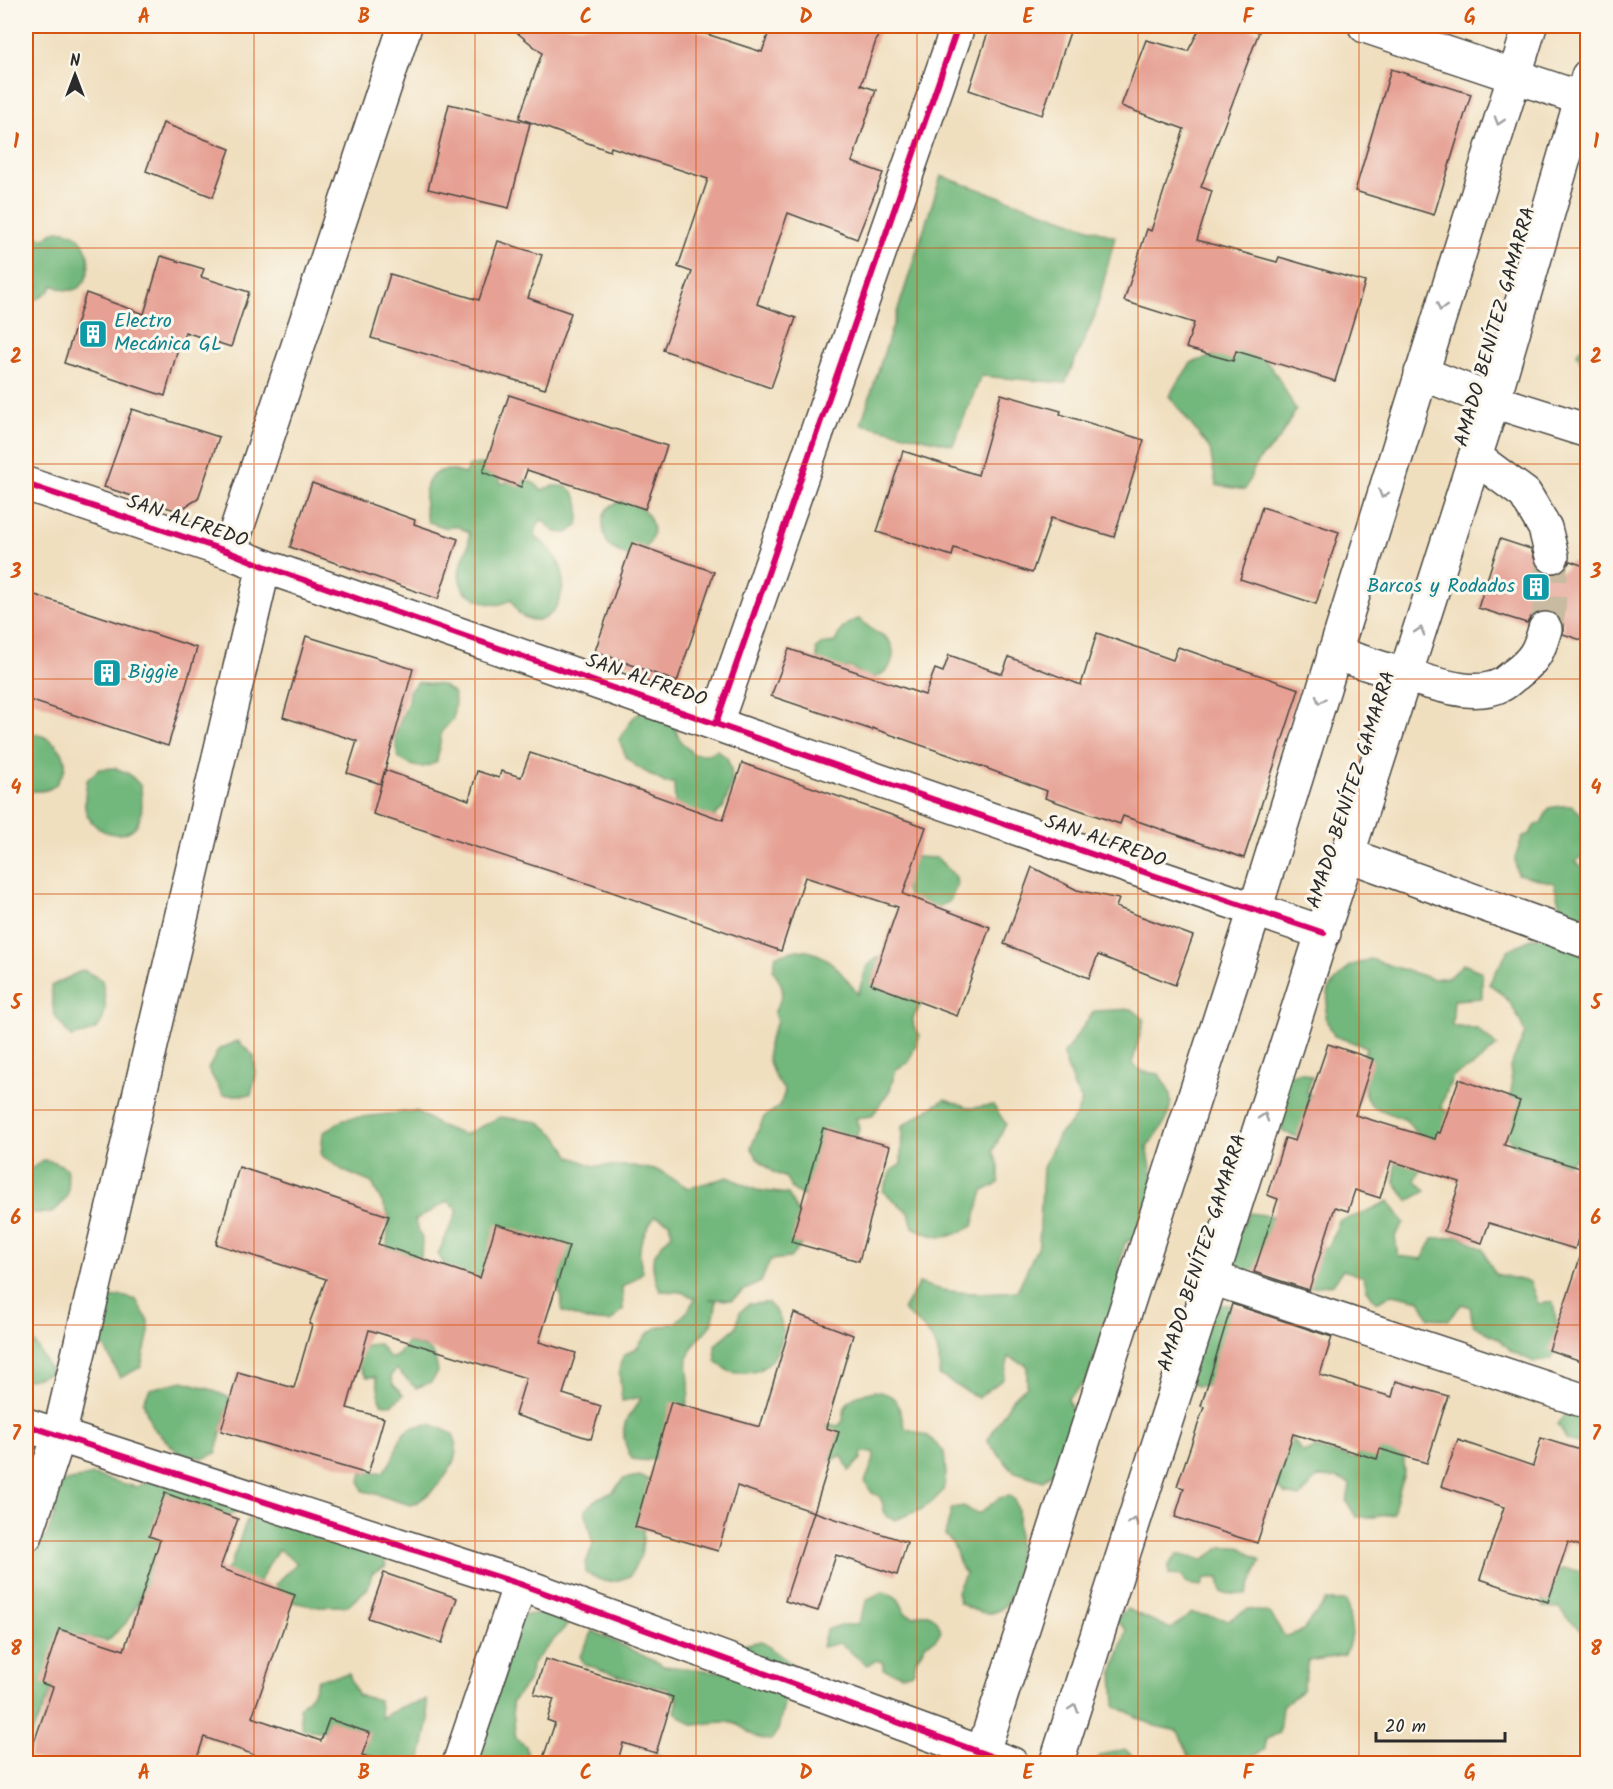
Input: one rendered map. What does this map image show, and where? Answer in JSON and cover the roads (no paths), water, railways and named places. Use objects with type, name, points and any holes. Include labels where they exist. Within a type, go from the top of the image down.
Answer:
[{"type":"street","points":[[229,552],[405,26]]},
{"type":"street","points":[[716,723],[958,26]]},
{"type":"street","points":[[1365,26],[1513,75],[1584,87]]},
{"type":"street","points":[[26,1425],[520,1584],[991,1760],[1530,26]]},
{"type":"street","name":"AMADO BENÍTEZ GAMARRA","points":[[1056,1764],[1493,401],[1584,87]]},
{"type":"street","points":[[1420,374],[1493,401],[1587,431]]},
{"type":"street","points":[[1475,457],[1525,494],[1545,528],[1552,555]]},
{"type":"street","name":"SAN ALFREDO","points":[[26,484],[229,552],[951,807],[1324,933]]},
{"type":"street","points":[[26,1535],[59,1436],[264,566]]},
{"type":"street","points":[[1334,653],[1460,690],[1482,690],[1501,685],[1521,669],[1540,650],[1545,629]]},
{"type":"street","points":[[1348,855],[1587,942]]},
{"type":"street","points":[[1212,1278],[1587,1402]]},
{"type":"street","points":[[459,1764],[520,1584]]},
{"type":"tunnel","points":[[1545,629],[1549,611],[1552,556]]},
{"type":"place","name":"Electro Mecánica GL","points":[[93,334]]},
{"type":"place","name":"Barcos y Rodados","points":[[1536,587]]},
{"type":"place","name":"Biggie","points":[[107,673]]}]
